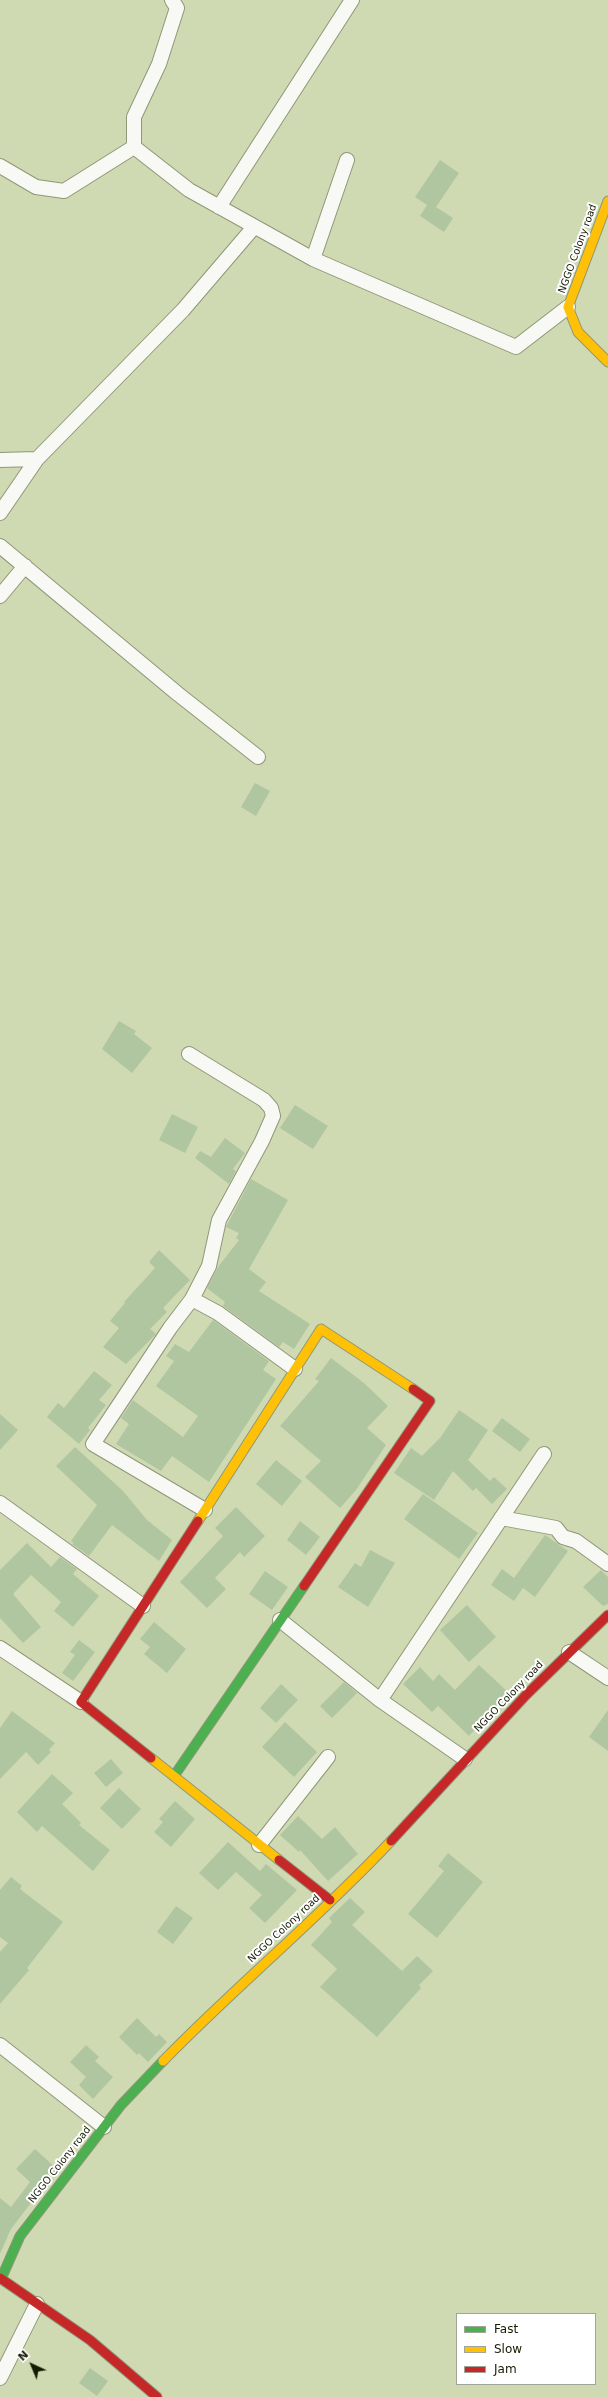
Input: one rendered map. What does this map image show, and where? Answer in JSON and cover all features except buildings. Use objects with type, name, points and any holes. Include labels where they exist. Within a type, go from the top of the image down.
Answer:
[{"type":"street","points":[[134,147],[134,117],[159,64],[177,8],[172,0]]},
{"type":"street","points":[[219,207],[352,0]]},
{"type":"street","points":[[0,166],[36,187],[64,191],[134,147]]},
{"type":"street","points":[[134,147],[189,190],[314,259],[516,346],[568,308]]},
{"type":"street","points":[[314,259],[347,160]]},
{"type":"street","name":"NGGO Colony road","points":[[608,201],[568,308],[572,325],[583,340],[608,362]]},
{"type":"street","points":[[0,513],[37,459],[183,310],[254,227]]},
{"type":"street","points":[[0,460],[37,459]]},
{"type":"street","points":[[0,546],[178,694],[258,756]]},
{"type":"street","points":[[0,596],[24,566]]},
{"type":"street","points":[[189,1054],[264,1100],[271,1108],[273,1116],[262,1141],[219,1220],[209,1266],[192,1299],[170,1328],[93,1444],[204,1510]]},
{"type":"street","points":[[192,1299],[218,1313],[295,1369]]},
{"type":"street","points":[[81,1702],[321,1329],[430,1401],[174,1776]]},
{"type":"street","points":[[380,1700],[544,1454]]},
{"type":"street","points":[[0,1503],[143,1606]]},
{"type":"street","points":[[501,1518],[556,1528],[563,1537],[576,1541],[608,1564]]},
{"type":"street","name":"NGGO Colony road","points":[[0,2278],[20,2236],[121,2105],[198,2025],[330,1900],[365,1869],[465,1758],[569,1652],[608,1615]]},
{"type":"street","points":[[280,1620],[380,1700],[465,1758]]},
{"type":"street","points":[[0,1648],[81,1702],[330,1900]]},
{"type":"street","points":[[569,1652],[608,1678]]},
{"type":"street","points":[[259,1845],[328,1757]]},
{"type":"street","points":[[0,2045],[104,2127]]},
{"type":"street","points":[[0,2278],[90,2340],[156,2396]]},
{"type":"street","points":[[0,2378],[37,2304]]},
{"type":"traffic: fast","points":[[174,1776],[304,1586]]},
{"type":"traffic: fast","points":[[1,2279],[20,2236],[121,2105],[163,2061]]},
{"type":"traffic: slow","points":[[608,201],[568,307],[578,332],[608,362]]},
{"type":"traffic: slow","points":[[198,1521],[321,1329],[413,1389]]},
{"type":"traffic: slow","points":[[151,1758],[279,1860]]},
{"type":"traffic: slow","points":[[163,2061],[335,1897],[391,1841]]},
{"type":"traffic: jam","points":[[304,1586],[430,1401],[413,1389]]},
{"type":"traffic: jam","points":[[151,1758],[81,1702],[198,1521]]},
{"type":"traffic: jam","points":[[391,1841],[526,1695],[608,1615]]},
{"type":"traffic: jam","points":[[279,1860],[330,1900]]},
{"type":"traffic: jam","points":[[0,2278],[90,2340],[157,2397]]}]
